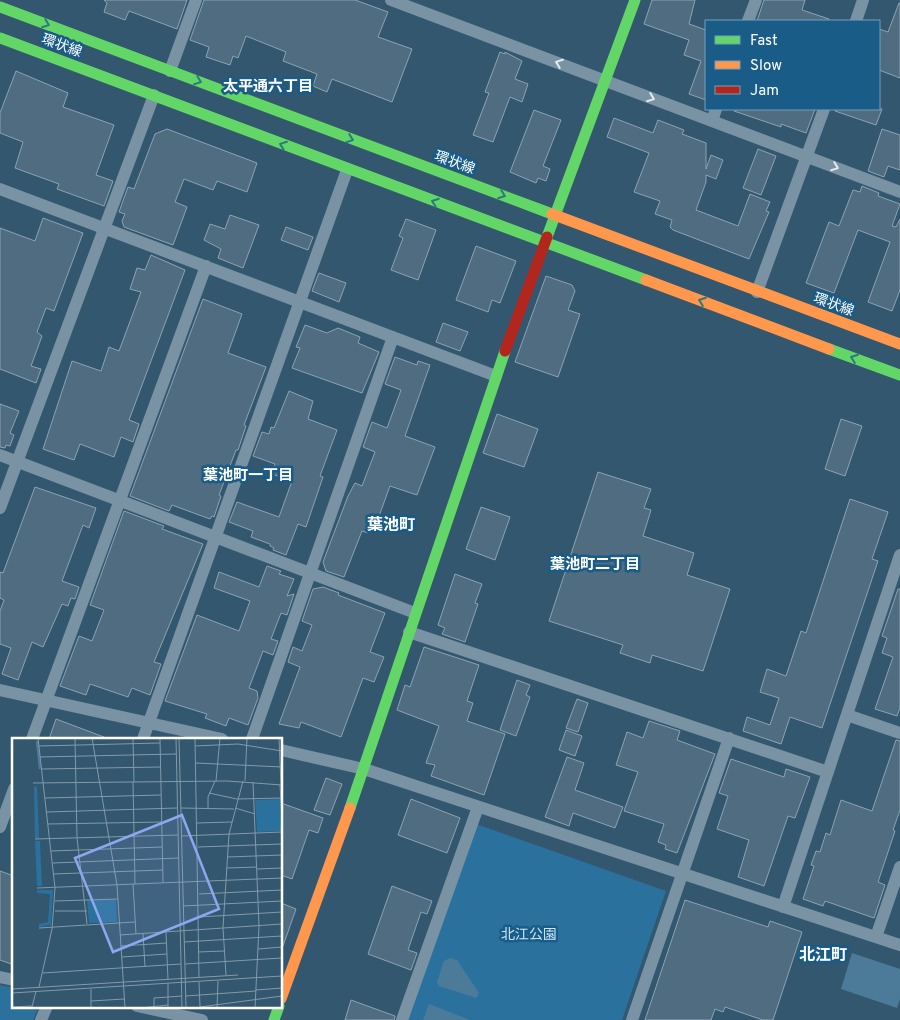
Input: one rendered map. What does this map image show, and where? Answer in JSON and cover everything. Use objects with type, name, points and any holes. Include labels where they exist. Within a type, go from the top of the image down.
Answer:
[{"type":"main road","points":[[282,996],[364,769],[496,376],[635,0]]},
{"type":"main road","name":"環状線","points":[[0,7],[756,292],[900,344]]},
{"type":"main road","name":"環状線","points":[[0,38],[347,170],[900,375]]},
{"type":"street","points":[[170,71],[196,0]]},
{"type":"street","points":[[391,0],[605,80],[714,115],[807,157],[900,192]]},
{"type":"street","points":[[748,20],[756,0]]},
{"type":"street","points":[[856,20],[863,0]]},
{"type":"street","points":[[0,508],[154,95]]},
{"type":"street","points":[[756,292],[824,110]]},
{"type":"street","points":[[143,738],[347,170]]},
{"type":"street","points":[[0,189],[496,376]]},
{"type":"street","points":[[32,738],[206,266]]},
{"type":"street","points":[[252,738],[393,337]]},
{"type":"street","points":[[0,455],[415,613]]},
{"type":"street","points":[[783,907],[900,555]]},
{"type":"street","points":[[409,632],[828,772]]},
{"type":"street","points":[[0,690],[217,738]]},
{"type":"street","points":[[847,715],[900,732]]},
{"type":"street","points":[[632,1020],[729,738]]},
{"type":"street","points":[[282,750],[364,769],[682,875],[900,945]]},
{"type":"street","points":[[0,826],[12,794]]},
{"type":"street","points":[[402,1020],[478,807]]},
{"type":"street","points":[[876,937],[900,867]]},
{"type":"street","points":[[42,1020],[46,1008]]},
{"type":"street","points":[[143,1008],[202,1020]]},
{"type":"green space","name":"北江公園","points":[[476,824],[666,891],[622,1020],[407,1020]]},
{"type":"green space","points":[[0,985],[12,988],[12,1008],[38,1008],[33,1020],[0,1020]]},
{"type":"shaded area","points":[[852,953],[900,969],[900,999],[897,1008],[841,989]]},
{"type":"shaded area","points":[[450,958],[457,960],[479,993],[476,998],[439,986],[437,982],[444,961]]},
{"type":"shaded area","points":[[429,1004],[470,1020],[423,1020]]},
{"type":"building","points":[[104,0],[187,0],[177,29],[129,11],[125,20],[104,12],[107,3]]},
{"type":"building","points":[[204,0],[355,0],[388,12],[378,37],[412,49],[392,102],[332,79],[327,92],[313,86],[317,74],[283,61],[286,52],[246,36],[238,58],[233,56],[230,65],[206,57],[209,47],[190,40]]},
{"type":"building","points":[[652,0],[695,0],[689,24],[705,30],[705,100],[689,94],[701,61],[684,55],[689,40],[644,24]]},
{"type":"building","points":[[764,0],[805,0],[802,10],[829,19],[829,20],[757,20]]},
{"type":"building","points":[[900,3],[900,78],[880,70],[880,29],[888,32]]},
{"type":"building","points":[[500,52],[505,54],[505,52],[522,61],[515,79],[528,84],[522,102],[510,97],[493,142],[473,135],[489,93],[485,92]]},
{"type":"building","points":[[16,71],[68,93],[63,107],[114,125],[96,175],[113,181],[104,206],[57,189],[59,184],[15,168],[23,142],[0,133],[0,113]]},
{"type":"building","points":[[882,109],[876,125],[835,110]]},
{"type":"building","points":[[534,110],[561,120],[543,166],[550,169],[546,181],[538,178],[536,183],[510,172]]},
{"type":"building","points":[[815,110],[806,133],[781,124],[781,127],[734,111]]},
{"type":"building","points":[[614,118],[653,133],[658,120],[684,130],[682,134],[706,143],[706,169],[711,155],[723,160],[716,179],[706,175],[706,182],[696,210],[738,226],[750,194],[770,202],[766,211],[769,212],[749,259],[673,230],[670,227],[672,220],[655,214],[660,201],[634,192],[649,153],[607,137]]},
{"type":"building","points":[[167,129],[257,163],[247,192],[217,181],[213,190],[184,179],[175,202],[187,207],[173,245],[124,227],[122,221],[125,214],[119,212],[128,187],[134,189],[155,134]]},
{"type":"building","points":[[882,129],[900,135],[900,170],[888,166],[884,177],[868,171]]},
{"type":"building","points":[[758,149],[776,156],[761,195],[743,188]]},
{"type":"building","points":[[862,186],[879,193],[878,196],[900,204],[892,226],[896,227],[900,219],[900,290],[892,311],[868,302],[890,242],[858,230],[834,293],[806,283],[829,222],[839,226],[853,190],[860,192]]},
{"type":"building","points":[[230,215],[259,225],[243,268],[218,258],[221,249],[204,240],[210,224],[225,229]]},
{"type":"building","points":[[43,218],[83,233],[54,311],[46,308],[37,332],[42,336],[31,366],[41,369],[36,383],[0,369],[0,228],[35,241]]},
{"type":"building","points":[[406,219],[436,230],[418,280],[391,270],[403,238],[399,236]]},
{"type":"building","points":[[286,227],[313,237],[308,250],[281,240]]},
{"type":"building","points":[[476,246],[516,261],[500,303],[492,300],[488,312],[456,300]]},
{"type":"building","points":[[151,255],[185,270],[129,420],[139,424],[133,442],[121,437],[114,457],[80,444],[74,460],[43,449],[72,361],[101,371],[109,347],[119,351],[141,292],[130,289],[137,268],[145,270]]},
{"type":"building","points":[[319,273],[346,283],[339,302],[312,291]]},
{"type":"building","points":[[546,276],[572,285],[575,291],[568,310],[580,314],[558,377],[515,362]]},
{"type":"building","points":[[203,299],[242,314],[228,353],[266,367],[244,425],[246,426],[238,450],[236,450],[219,495],[221,496],[214,517],[212,516],[210,519],[172,505],[169,511],[130,496]]},
{"type":"building","points":[[443,323],[468,332],[460,351],[436,342]]},
{"type":"building","points":[[305,325],[327,333],[338,328],[360,337],[358,343],[379,352],[362,393],[292,368],[300,348],[296,347]]},
{"type":"building","points":[[395,357],[417,365],[418,361],[430,365],[405,436],[435,447],[417,495],[390,486],[378,519],[374,517],[368,533],[362,531],[344,577],[326,571],[323,562],[348,496],[355,483],[362,486],[375,452],[363,447],[372,422],[387,428],[401,390],[385,384]]},
{"type":"building","points":[[289,391],[313,401],[308,419],[337,430],[320,476],[323,477],[306,527],[298,524],[286,555],[273,550],[274,548],[270,544],[251,537],[253,531],[229,522],[237,502],[279,517],[292,481],[272,474],[275,464],[253,456],[262,432],[269,434],[271,427],[274,428]]},
{"type":"building","points":[[0,404],[19,411],[10,433],[14,435],[10,446],[6,445],[5,448],[0,447]]},
{"type":"building","points":[[497,414],[538,429],[524,467],[483,453]]},
{"type":"building","points":[[841,419],[862,426],[845,476],[825,469]]},
{"type":"building","points":[[598,472],[651,489],[644,508],[651,510],[643,536],[694,553],[687,575],[730,589],[703,671],[652,655],[650,663],[620,653],[623,645],[549,621]]},
{"type":"building","points":[[35,487],[96,508],[89,528],[83,525],[62,581],[79,587],[75,599],[71,598],[68,606],[62,604],[43,647],[32,642],[18,680],[2,674],[11,648],[0,644],[0,611],[4,600],[0,598],[0,572],[3,573]]},
{"type":"building","points":[[850,499],[888,512],[872,559],[878,561],[822,728],[790,717],[781,744],[743,731],[747,717],[770,725],[779,698],[760,692],[767,669],[786,676],[801,631],[806,633]]},
{"type":"building","points":[[481,507],[510,517],[495,560],[466,549]]},
{"type":"building","points":[[124,511],[164,526],[162,529],[203,544],[154,662],[161,664],[150,695],[132,688],[128,697],[90,684],[86,695],[60,686],[79,636],[92,641],[104,610],[90,605]]},
{"type":"building","points":[[267,566],[281,571],[279,574],[294,579],[287,596],[294,594],[287,615],[281,613],[271,639],[278,641],[273,655],[263,651],[249,688],[257,691],[258,698],[248,725],[229,718],[226,726],[205,718],[207,714],[165,701],[197,615],[239,631],[250,601],[214,588],[219,572],[259,587]]},
{"type":"building","points":[[455,574],[482,584],[475,603],[478,604],[465,642],[442,634],[445,628],[438,625]]},
{"type":"building","points":[[323,587],[339,593],[338,595],[385,613],[370,652],[384,657],[374,682],[363,678],[341,737],[301,722],[299,728],[279,724],[300,667],[288,662],[293,647],[302,651],[312,625],[302,621],[313,589]]},
{"type":"building","points":[[898,589],[900,589],[900,708],[897,716],[875,709],[893,657],[882,653],[887,638],[882,636]]},
{"type":"building","points":[[424,647],[479,665],[467,701],[473,703],[467,721],[505,734],[484,795],[431,776],[435,765],[426,763],[439,726],[397,710],[405,685],[410,687]]},
{"type":"building","points":[[517,680],[530,685],[526,695],[530,697],[516,736],[500,730]]},
{"type":"building","points":[[577,699],[588,703],[578,732],[566,728]]},
{"type":"building","points":[[56,719],[104,737],[104,738],[49,738]]},
{"type":"building","points":[[649,721],[680,731],[677,740],[715,754],[677,853],[665,849],[666,845],[658,842],[664,824],[624,811],[638,772],[616,765],[627,732],[643,738]]},
{"type":"building","points":[[566,730],[582,736],[575,756],[559,750]]},
{"type":"building","points":[[896,740],[900,741],[900,810],[878,882],[885,885],[874,918],[825,901],[823,906],[803,899],[814,866],[811,865],[816,851],[820,852],[826,833],[830,835],[841,800],[872,811]]},
{"type":"building","points":[[567,757],[584,763],[575,790],[623,807],[615,828],[573,813],[569,826],[545,817]]},
{"type":"building","points":[[731,759],[784,777],[786,769],[810,777],[795,818],[788,816],[764,886],[738,877],[749,840],[717,829],[728,796],[719,793]]},
{"type":"building","points":[[326,778],[342,784],[330,815],[314,810]]},
{"type":"building","points":[[411,799],[460,818],[447,853],[398,835]]},
{"type":"building","points":[[282,803],[323,818],[318,833],[309,830],[292,879],[282,875]]},
{"type":"building","points":[[0,871],[12,875],[12,964],[0,960]]},
{"type":"building","points":[[392,886],[432,901],[427,914],[421,912],[408,950],[417,953],[411,970],[368,954]]},
{"type":"building","points":[[685,900],[768,927],[770,921],[802,932],[773,1020],[763,1020],[725,1007],[723,1012],[715,1009],[711,1020],[645,1020]]},
{"type":"building","points":[[282,903],[296,909],[282,946]]},
{"type":"building","points":[[351,1000],[395,1016],[394,1020],[345,1020]]},
{"type":"traffic: fast","points":[[547,237],[635,0]]},
{"type":"traffic: fast","points":[[0,7],[552,214]]},
{"type":"traffic: fast","points":[[0,38],[646,280]]},
{"type":"traffic: fast","points":[[829,349],[900,375]]},
{"type":"traffic: fast","points":[[350,808],[505,351]]},
{"type":"traffic: fast","points":[[274,1020],[278,1008]]},
{"type":"traffic: slow","points":[[552,214],[900,344]]},
{"type":"traffic: slow","points":[[646,280],[829,349]]},
{"type":"traffic: slow","points":[[282,996],[350,808]]},
{"type":"traffic: jam","points":[[505,351],[547,237]]},
{"type":"district","name":"太平通六丁目","points":[[268,86]]},
{"type":"district","name":"葉池町一丁目","points":[[248,475]]},
{"type":"district","name":"葉池町","points":[[391,524]]},
{"type":"district","name":"葉池町二丁目","points":[[595,564]]},
{"type":"district","name":"北江町","points":[[823,954]]}]
